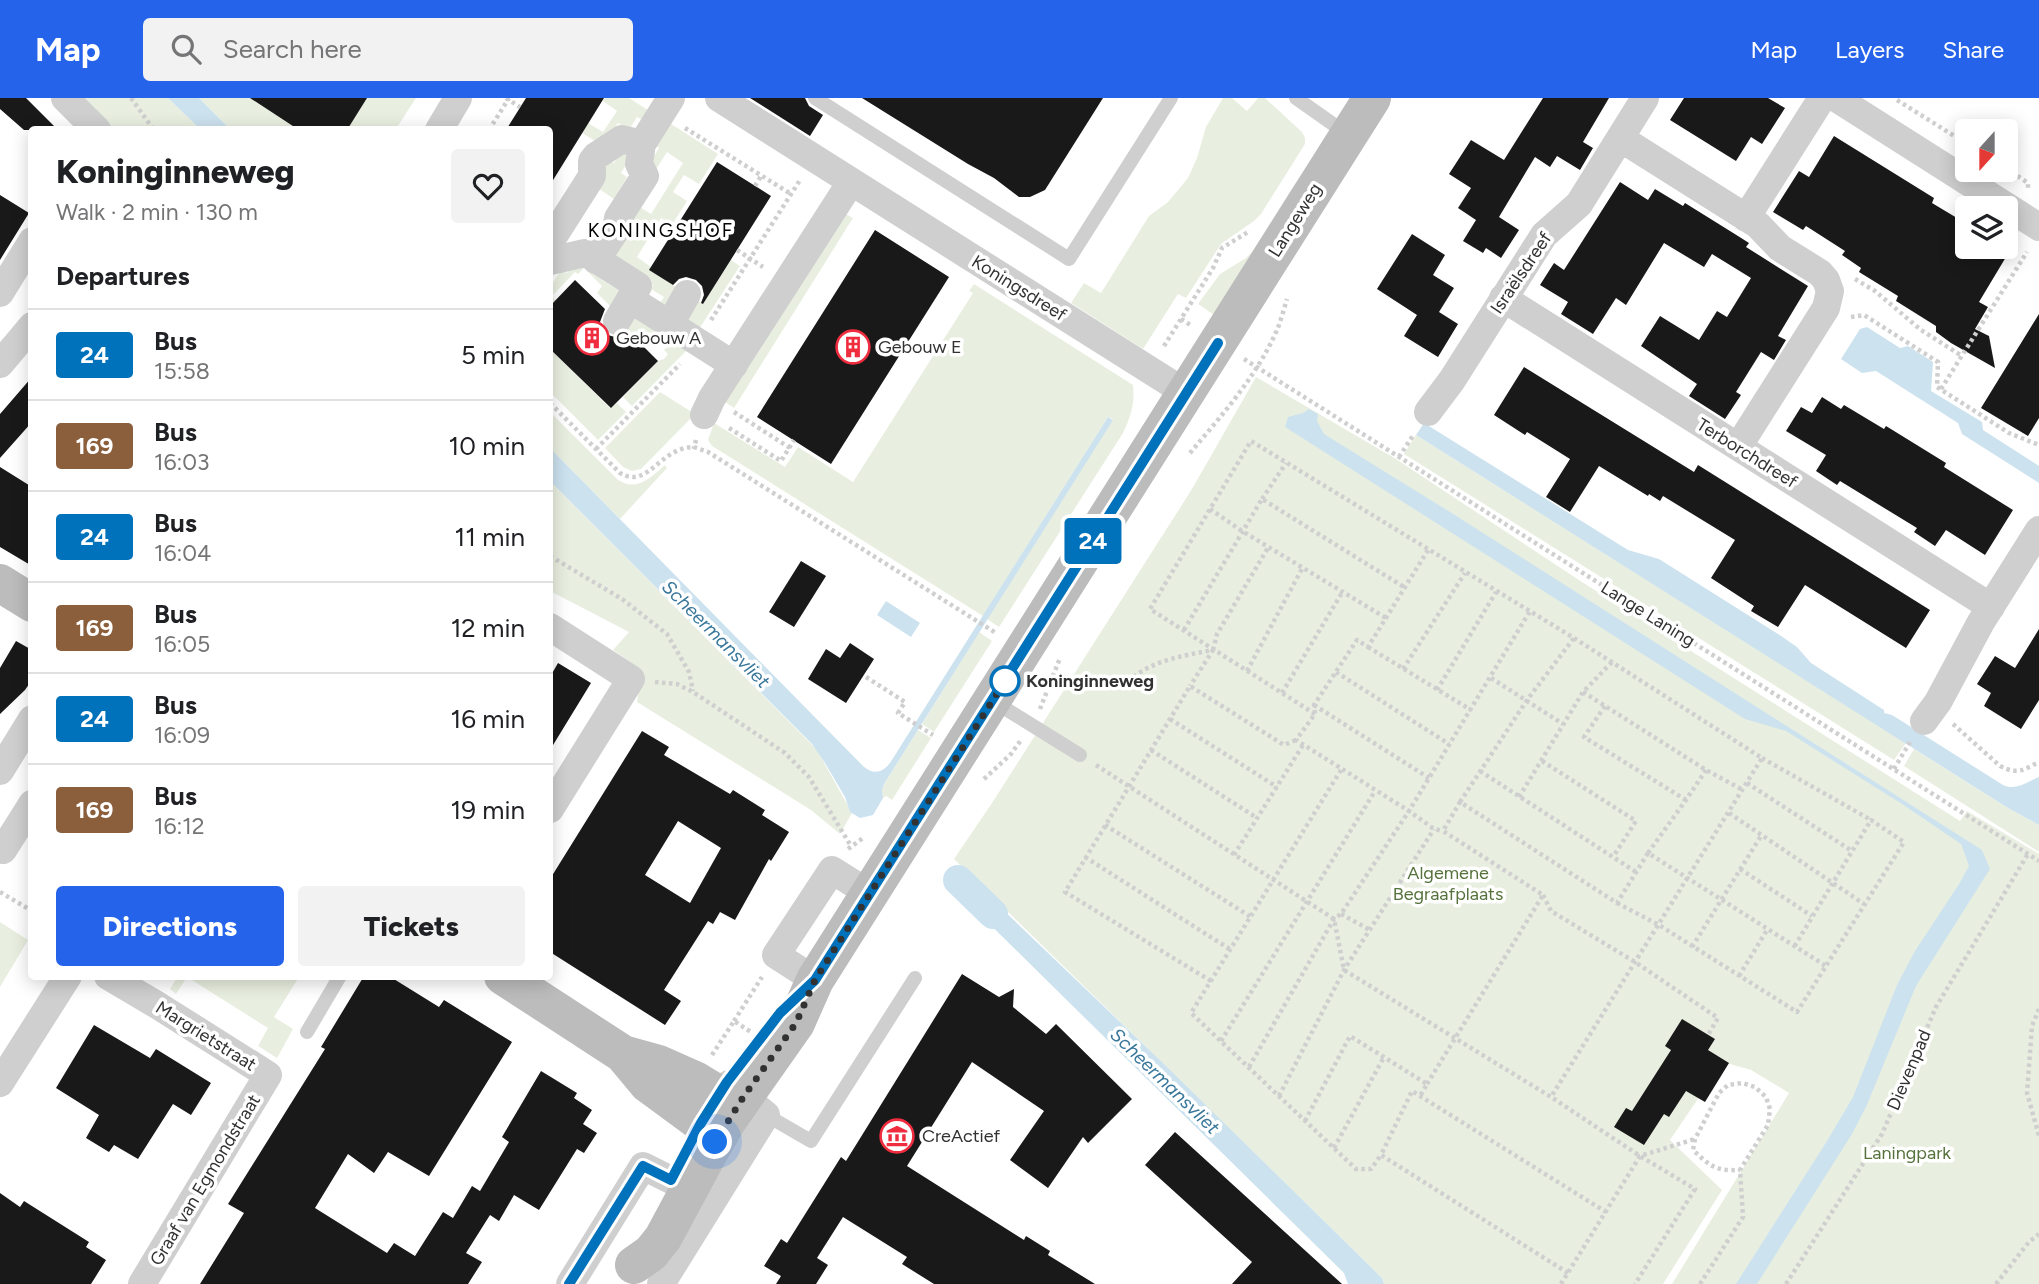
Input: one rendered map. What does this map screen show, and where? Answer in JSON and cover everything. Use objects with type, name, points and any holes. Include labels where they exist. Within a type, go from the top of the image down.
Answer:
[{"type":"main road","name":"Langeweg","points":[[1186,393],[1372,98]]},
{"type":"main road","points":[[639,1278],[706,1158],[780,1013],[815,980],[1186,393]]},
{"type":"main road","points":[[0,583],[28,600]]},
{"type":"main road","points":[[509,980],[623,1054],[648,1084],[731,1105]]},
{"type":"main road","points":[[639,1278],[640,1244],[671,1180],[731,1105]]},
{"type":"street","points":[[65,98],[93,126]]},
{"type":"street","points":[[441,126],[458,98]]},
{"type":"street","name":"Koningsdreef","points":[[719,98],[1186,393]]},
{"type":"street","name":"Israëlsdreef","points":[[1428,412],[1452,380],[1544,234],[1579,204],[1645,98]]},
{"type":"street","points":[[1746,218],[1822,98]]},
{"type":"street","points":[[1836,98],[2036,236]]},
{"type":"street","points":[[596,260],[645,176],[639,164],[642,144],[666,105]]},
{"type":"street","points":[[1620,138],[1758,225],[1780,248],[1820,273],[1827,282],[1830,295],[1825,308],[1738,447]]},
{"type":"street","points":[[553,237],[592,176],[592,161],[586,150],[622,139],[642,144]]},
{"type":"street","points":[[704,415],[851,182]]},
{"type":"street","points":[[582,191],[620,215]]},
{"type":"street","points":[[0,293],[28,248]]},
{"type":"street","points":[[553,260],[585,253],[638,286],[624,310],[670,324],[734,365]]},
{"type":"street","points":[[670,324],[687,294]]},
{"type":"street","name":"Terborchdreef","points":[[1503,298],[1991,607]]},
{"type":"street","points":[[0,364],[28,331]]},
{"type":"street","points":[[1929,714],[2039,530]]},
{"type":"street","points":[[553,629],[631,679],[553,804]]},
{"type":"street","points":[[0,771],[28,726]]},
{"type":"street","points":[[0,849],[3,850],[28,810]]},
{"type":"street","points":[[815,980],[776,955],[832,870],[870,894]]},
{"type":"street","points":[[0,1083],[65,980]]},
{"type":"street","name":"Margrietstraat","points":[[115,980],[268,1075]]},
{"type":"street","name":"Graaf van Egmondstraat","points":[[142,1284],[268,1075]]},
{"type":"street","points":[[569,1284],[643,1166],[671,1180]]},
{"type":"lane","points":[[815,98],[1069,259],[1171,98]]},
{"type":"lane","points":[[1296,98],[1348,135]]},
{"type":"lane","points":[[992,700],[1080,755]]},
{"type":"lane","points":[[731,1105],[811,1141],[915,978]]},
{"type":"lane","points":[[307,1032],[338,980]]},
{"type":"path","points":[[131,98],[151,126]]},
{"type":"path","points":[[491,126],[507,98],[520,107]]},
{"type":"path","points":[[1894,98],[1955,136]]},
{"type":"path","points":[[666,105],[761,176],[791,194]]},
{"type":"path","points":[[755,186],[761,176]]},
{"type":"path","name":"Langeweg","points":[[1181,319],[1213,268],[1222,247],[1251,230]]},
{"type":"path","points":[[1941,389],[2036,236]]},
{"type":"path","points":[[1827,282],[1839,275],[1851,276],[1875,291],[1922,330],[1962,356]]},
{"type":"path","points":[[1849,317],[1864,315],[1938,362],[1937,387],[2009,433],[2039,445]]},
{"type":"path","name":"Lange Laning","points":[[1257,367],[2039,861]]},
{"type":"path","points":[[553,406],[620,473],[630,478],[644,475],[672,453],[687,447],[708,452],[992,631]]},
{"type":"path","points":[[733,411],[790,447]]},
{"type":"path","points":[[694,447],[704,415],[715,419],[781,461],[794,440]]},
{"type":"path","points":[[1315,713],[1150,609],[1251,441],[1574,638],[1762,758],[1871,820],[1904,842],[1797,1012],[1658,925],[1617,903],[1460,803]]},
{"type":"path","points":[[1399,457],[1408,444]]},
{"type":"path","points":[[1184,631],[1242,531],[1286,463]]},
{"type":"path","points":[[1262,499],[1404,587]]},
{"type":"path","points":[[1210,509],[1386,618]]},
{"type":"path","points":[[1211,981],[1065,891],[1213,649],[1217,635],[1269,546]]},
{"type":"path","points":[[1368,648],[1428,550]]},
{"type":"path","points":[[553,558],[622,599],[667,634],[688,672],[694,692]]},
{"type":"path","points":[[1247,671],[1303,567]]},
{"type":"path","points":[[1403,669],[1465,573]]},
{"type":"path","points":[[1282,694],[1343,591]]},
{"type":"path","points":[[1437,690],[1497,591]]},
{"type":"path","points":[[1249,1067],[1334,919],[1341,914],[1409,811],[1530,611]]},
{"type":"path","points":[[1443,831],[1527,700],[1574,638]]},
{"type":"path","points":[[1190,686],[1284,745],[1296,740],[1315,713],[1314,705],[1357,640],[1471,710]]},
{"type":"path","points":[[1123,686],[1132,676],[1160,662],[1213,649]]},
{"type":"path","points":[[1519,797],[1583,692],[1612,662]]},
{"type":"path","points":[[1336,672],[1449,744]]},
{"type":"path","points":[[866,677],[905,702],[898,713],[927,731]]},
{"type":"path","points":[[1491,678],[1563,724]]},
{"type":"path","points":[[631,679],[645,683],[677,684],[694,692],[785,753],[802,768],[816,786],[851,846]]},
{"type":"path","points":[[1583,692],[1706,770],[1743,790]]},
{"type":"path","points":[[1314,705],[1429,778]]},
{"type":"path","points":[[1605,706],[1584,737],[1686,800]]},
{"type":"path","points":[[1929,714],[2000,766],[2011,771],[2018,772],[2039,762]]},
{"type":"path","points":[[1170,719],[1277,787]]},
{"type":"path","points":[[1296,740],[1543,895],[1551,911],[1635,962],[1718,1018],[1708,1035]]},
{"type":"path","points":[[1234,855],[1303,744]]},
{"type":"path","points":[[1151,750],[1257,818]]},
{"type":"path","points":[[1894,769],[1903,753]]},
{"type":"path","points":[[1080,755],[1334,919],[1344,970],[1695,1189],[1635,1284]]},
{"type":"path","points":[[1551,1097],[1762,758]]},
{"type":"path","points":[[1542,761],[1636,821],[1613,857]]},
{"type":"path","points":[[1341,770],[1191,1013],[1356,1169],[1371,1169],[1381,1155],[1412,1091],[1606,1212]]},
{"type":"path","points":[[1617,903],[1706,770]]},
{"type":"path","points":[[1480,771],[1636,872]]},
{"type":"path","points":[[1747,783],[1852,851]]},
{"type":"path","points":[[1221,1041],[1375,791]]},
{"type":"path","points":[[1729,813],[1864,904]]},
{"type":"path","points":[[1794,947],[1871,820]]},
{"type":"path","points":[[1105,825],[1251,918]]},
{"type":"path","points":[[1279,1096],[1344,970],[1434,829]]},
{"type":"path","points":[[1692,947],[1761,836]]},
{"type":"path","points":[[1648,853],[1826,966]]},
{"type":"path","name":"Dievenpad","points":[[1786,1284],[1882,1134],[1936,1007],[2028,854]]},
{"type":"path","points":[[1085,858],[1231,950]]},
{"type":"path","points":[[1740,869],[1812,916]]},
{"type":"path","points":[[0,892],[28,909]]},
{"type":"path","points":[[1420,1096],[1543,895]]},
{"type":"path","points":[[1341,914],[1370,930]]},
{"type":"path","points":[[1739,976],[1767,930]]},
{"type":"path","points":[[734,1021],[776,955]]},
{"type":"path","points":[[2039,1009],[2032,1026],[2027,1093],[2039,1136]]},
{"type":"path","points":[[1306,1121],[1350,1036],[1427,1084]]},
{"type":"path","points":[[1334,1148],[1384,1057]]},
{"type":"path","points":[[1700,1284],[1743,1217],[1740,1170],[1768,1125],[1770,1110],[1766,1097],[1755,1087],[1742,1083],[1728,1085],[1718,1093],[1695,1139],[1693,1150],[1706,1163],[1722,1171],[1740,1170]]},
{"type":"path","points":[[1561,1284],[1640,1156],[1695,1139]]},
{"type":"path","points":[[1381,1155],[1568,1273]]},
{"type":"path","points":[[1996,1284],[2029,1242],[2039,1234]]},
{"type":"green space","points":[[79,98],[168,98],[197,126],[110,126]]},
{"type":"green space","points":[[199,98],[251,98],[294,126],[227,126]]},
{"type":"green space","points":[[367,98],[416,98],[398,126],[349,126]]},
{"type":"green space","points":[[605,98],[629,98],[648,110],[642,120],[637,117],[629,130],[618,123],[609,137],[600,144],[582,133],[588,123],[603,132],[617,111],[603,101]]},
{"type":"green space","points":[[1223,98],[1232,98],[1247,111],[1258,98],[1265,98],[1302,132],[1305,144],[1261,214],[1221,244],[1186,298],[1178,294],[1143,349],[1071,303],[1084,283],[1101,293],[1149,216],[1168,202],[1188,178],[1206,127]]},
{"type":"green space","points":[[668,122],[718,154],[699,184],[684,175],[673,192],[687,201],[672,225],[661,218],[637,257],[651,267],[649,270],[676,287],[663,307],[659,305],[664,297],[651,289],[653,285],[621,265],[614,255],[635,204],[651,214],[683,163],[667,152],[655,171],[648,166],[659,148],[655,145]]},
{"type":"green space","points":[[624,146],[634,152],[621,173],[627,177],[614,199],[596,187],[604,157],[614,163]]},
{"type":"green space","points":[[1303,171],[1217,317],[1198,304],[1220,274],[1252,252]]},
{"type":"green space","points":[[844,213],[853,218],[734,408],[725,402]]},
{"type":"green space","points":[[576,258],[607,272],[602,280],[621,292],[612,308],[597,293],[602,286],[584,268],[578,274],[575,272],[553,295],[553,283],[561,270],[567,273]]},
{"type":"green space","points":[[731,260],[740,266],[697,332],[678,318],[691,296],[703,304]]},
{"type":"green space","points":[[974,284],[1133,385],[1132,410],[1123,433],[999,627],[987,619],[1113,419],[1108,417],[983,616],[712,446],[708,440],[714,423],[785,467],[798,447],[853,482],[973,293],[969,291]]},
{"type":"green space","points":[[637,312],[686,351],[632,406],[623,397],[668,354],[664,350],[667,347],[659,339],[653,339],[645,347],[626,330]]},
{"type":"green space","points":[[553,352],[610,408],[617,403],[626,412],[598,440],[553,395]]},
{"type":"green space","name":"Algemene Begraafplaats","points":[[1256,377],[1396,459],[1582,582],[1960,821],[1967,811],[2039,854],[2039,1284],[1672,1284],[1789,1093],[1751,1070],[1723,1062],[1670,1140],[1722,1190],[1663,1284],[1384,1284],[1382,1278],[954,859],[1192,489]]},
{"type":"green space","points":[[660,392],[695,414],[641,469],[632,471],[623,467],[605,448]]},
{"type":"green space","points":[[553,415],[624,483],[637,484],[665,465],[667,468],[620,519],[553,451]]},
{"type":"green space","points":[[1416,435],[1906,743],[1894,760],[1404,454]]},
{"type":"green space","points":[[553,484],[817,750],[852,813],[840,834],[811,810],[637,702],[641,670],[613,650],[629,632],[553,593]]},
{"type":"green space","points":[[979,632],[992,641],[934,732],[922,724]]},
{"type":"green space","points":[[918,730],[931,738],[892,800],[886,796],[883,798],[884,784]]},
{"type":"green space","points":[[1914,749],[2039,825],[2039,852],[1904,766]]},
{"type":"green space","points":[[0,922],[28,940],[0,987]]},
{"type":"green space","points":[[176,980],[185,980],[176,994],[170,989]]},
{"type":"green space","points":[[192,980],[297,980],[274,1017],[293,1029],[277,1058],[258,1046],[268,1028]]},
{"type":"water","points":[[168,98],[199,98],[227,126],[197,126]]},
{"type":"water","points":[[1867,327],[1900,348],[1908,346],[1933,362],[1931,391],[1982,422],[1983,430],[2039,466],[2039,483],[1962,434],[1958,423],[1876,371],[1862,373],[1841,359],[1860,329]]},
{"type":"water","points":[[1309,409],[1318,414],[1317,421],[1324,434],[1982,850],[1990,869],[1916,986],[1866,1107],[1852,1134],[1757,1284],[1736,1284],[1853,1097],[1897,985],[1915,951],[1969,866],[1961,844],[1786,731],[1745,719],[1285,427],[1288,417]]},
{"type":"water","points":[[1108,417],[1113,420],[884,784],[883,798],[873,815],[860,818],[850,812],[845,797],[812,744],[553,484],[553,451],[863,766],[877,772],[890,763]]},
{"type":"water","points":[[1424,423],[1628,550],[1659,559],[1781,636],[1797,647],[1811,663],[1884,710],[1884,713],[1892,715],[2003,785],[2017,786],[2039,777],[2039,825],[1416,435]]},
{"type":"water","points":[[886,601],[920,623],[911,637],[877,615]]},
{"type":"water","points":[[971,879],[1167,1067],[1382,1278],[1384,1284],[1348,1284],[1344,1273],[957,892]]},
{"type":"building","points":[[0,98],[26,98],[54,126],[28,126],[28,130],[24,130],[0,109]]},
{"type":"building","points":[[250,98],[367,98],[350,126],[293,126]]},
{"type":"building","points":[[526,98],[604,98],[553,180],[553,126],[508,126]]},
{"type":"building","points":[[750,98],[805,98],[809,106],[823,115],[810,136]]},
{"type":"building","points":[[862,98],[1103,98],[1045,190],[1030,197],[1019,197],[994,178]]},
{"type":"building","points":[[1543,98],[1609,98],[1583,142],[1593,148],[1580,170],[1557,156],[1550,167],[1535,157],[1499,217],[1519,230],[1501,258],[1486,248],[1483,253],[1463,241],[1476,220],[1458,208],[1471,188],[1449,174],[1471,140],[1504,160]]},
{"type":"building","points":[[1684,98],[1768,98],[1785,108],[1762,144],[1751,137],[1736,161],[1670,120]]},
{"type":"building","points":[[1834,136],[1934,198],[1932,203],[1955,217],[1955,259],[2005,259],[1979,302],[1988,307],[1975,329],[1989,336],[1995,368],[1951,343],[1936,332],[1936,326],[1896,301],[1898,296],[1859,272],[1861,268],[1842,255],[1845,251],[1806,226],[1803,230],[1773,212],[1799,171],[1809,177]]},
{"type":"building","points":[[717,162],[771,196],[703,304],[702,286],[696,280],[686,277],[673,285],[649,270]]},
{"type":"building","points":[[1620,182],[1648,200],[1655,189],[1683,206],[1685,203],[1749,243],[1746,247],[1808,286],[1778,336],[1786,340],[1774,360],[1761,352],[1736,392],[1741,395],[1725,419],[1689,396],[1697,384],[1641,346],[1660,316],[1699,340],[1717,311],[1727,317],[1751,278],[1712,254],[1704,267],[1664,243],[1626,305],[1616,298],[1593,334],[1561,314],[1568,302],[1540,285],[1554,263],[1564,270]]},
{"type":"building","points":[[0,195],[28,215],[0,260]]},
{"type":"building","name":"Gebouw E","points":[[875,230],[949,277],[831,464],[757,417]]},
{"type":"building","points":[[1412,234],[1445,255],[1433,275],[1454,288],[1439,312],[1458,324],[1438,357],[1404,336],[1417,315],[1377,289]]},
{"type":"building","name":"Gebouw A","points":[[575,280],[605,309],[600,322],[608,335],[618,338],[629,332],[658,361],[611,408],[553,352],[553,303]]},
{"type":"building","points":[[2039,314],[2039,418],[2028,436],[1981,408]]},
{"type":"building","points":[[1524,367],[1694,472],[1698,465],[1930,610],[1906,648],[1805,585],[1778,627],[1751,611],[1754,606],[1711,578],[1735,540],[1663,496],[1660,501],[1649,494],[1648,496],[1599,466],[1570,512],[1546,497],[1570,459],[1494,415]]},
{"type":"building","points":[[28,382],[28,426],[0,458],[0,414]]},
{"type":"building","points":[[1822,397],[1841,409],[1844,405],[1884,429],[1886,426],[1946,463],[1944,467],[2013,510],[1985,555],[1946,530],[1935,546],[1914,532],[1917,528],[1840,481],[1837,485],[1816,471],[1826,455],[1786,431],[1801,407],[1812,413]]},
{"type":"building","points":[[0,467],[28,484],[28,564],[0,547]]},
{"type":"building","points":[[801,561],[826,576],[794,627],[769,612]]},
{"type":"building","points":[[2039,629],[2039,700],[2021,729],[1984,706],[1991,693],[1977,684],[1995,656],[2015,668]]},
{"type":"building","points":[[16,641],[28,648],[28,686],[0,714],[0,668]]},
{"type":"building","points":[[850,643],[874,659],[846,703],[808,679],[826,649],[840,658]]},
{"type":"building","points":[[558,663],[591,683],[553,745],[553,672]]},
{"type":"building","points":[[642,731],[669,747],[664,755],[730,794],[733,790],[765,810],[762,815],[789,832],[771,861],[769,859],[735,920],[720,912],[713,924],[708,921],[664,990],[681,1001],[665,1025],[553,954],[553,874]],"holes":[[[678,821],[721,848],[690,903],[645,875]]]},
{"type":"building","points":[[962,974],[999,997],[1014,989],[1013,1007],[1046,1034],[1056,1024],[1132,1099],[1088,1143],[1083,1137],[1048,1188],[1010,1160],[1044,1111],[972,1062],[907,1166],[1024,1240],[1026,1236],[1050,1251],[1048,1255],[1095,1284],[934,1284],[902,1264],[907,1257],[843,1217],[817,1258],[828,1265],[816,1284],[776,1284],[781,1276],[764,1266],[781,1239],[787,1243],[841,1157],[846,1161]]},
{"type":"building","points":[[362,980],[395,980],[439,1007],[444,1000],[512,1042],[429,1176],[388,1152],[374,1173],[348,1154],[315,1208],[387,1253],[394,1243],[415,1256],[443,1212],[453,1218],[472,1186],[480,1191],[509,1142],[502,1137],[541,1071],[577,1093],[574,1098],[592,1110],[583,1124],[597,1133],[584,1153],[577,1149],[539,1210],[514,1195],[499,1221],[490,1215],[466,1253],[482,1262],[468,1284],[200,1284],[244,1213],[228,1204],[325,1049],[321,1047]]},
{"type":"building","points":[[1682,1019],[1715,1039],[1708,1050],[1729,1063],[1705,1102],[1686,1091],[1669,1117],[1664,1114],[1644,1145],[1614,1127],[1626,1108],[1632,1111],[1671,1050],[1665,1046]]},
{"type":"building","points":[[94,1025],[150,1058],[156,1049],[211,1083],[191,1115],[173,1104],[138,1159],[114,1145],[109,1152],[86,1138],[99,1115],[56,1088]]},
{"type":"building","points":[[1175,1132],[1342,1284],[1232,1284],[1252,1262],[1145,1165]]},
{"type":"building","points":[[0,1193],[20,1207],[24,1201],[89,1242],[86,1247],[106,1260],[91,1284],[0,1284]]},
{"type":"waterway","name":"Scheermansvliet","points":[[958,880],[993,914]]},
{"type":"bus line","name":"24","points":[[569,1284],[643,1166],[671,1180],[718,1094],[780,1013],[815,980],[1218,343]]},
{"type":"place","name":"Gebouw A","points":[[592,338]]},
{"type":"place","name":"Gebouw E","points":[[853,347]]},
{"type":"place","name":"Koninginneweg","points":[[1005,681]]},
{"type":"place","name":"CreActief","points":[[897,1136]]},
{"type":"district","name":"KONINGSHOF","points":[[661,230]]},
{"type":"route","points":[[715,1142],[796,1023],[815,980],[1005,681]]},
{"type":"park label","name":"Laningpark","points":[[1907,1153]]}]
